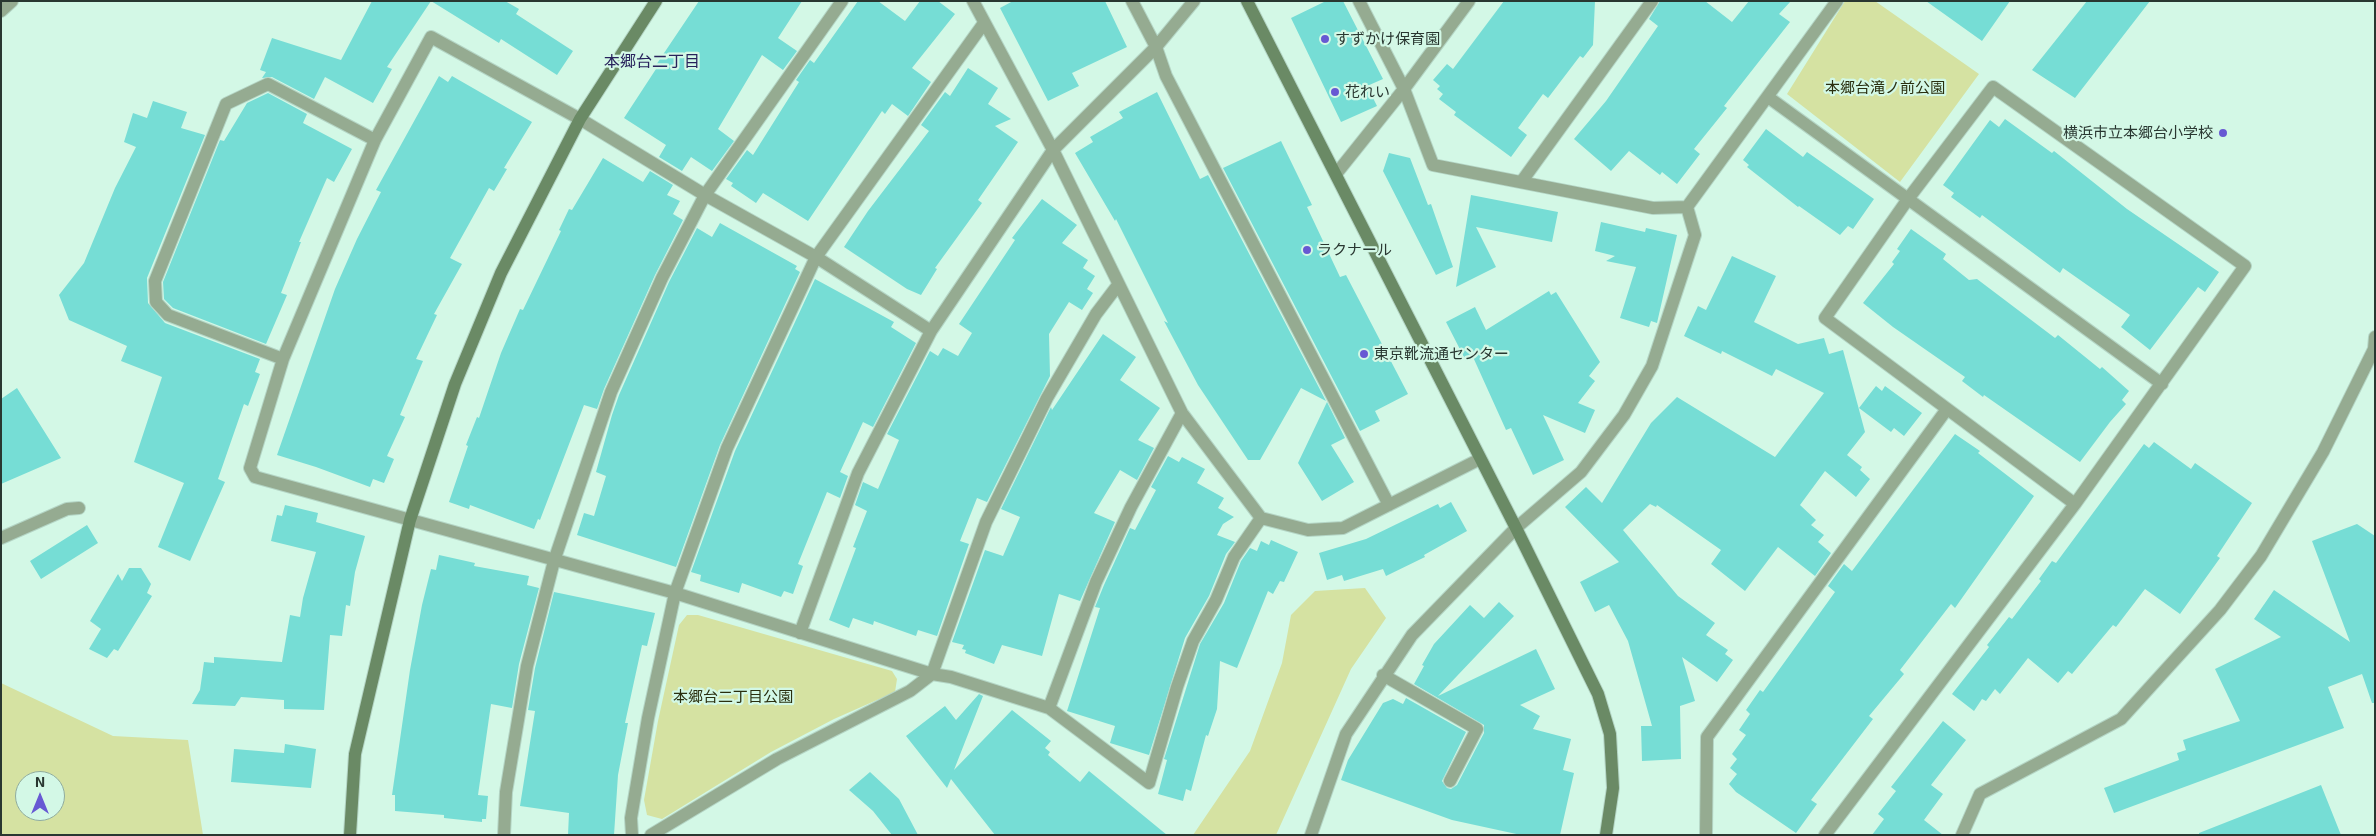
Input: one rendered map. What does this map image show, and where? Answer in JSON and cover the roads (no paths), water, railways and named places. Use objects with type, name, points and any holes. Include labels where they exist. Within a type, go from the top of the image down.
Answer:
[{"type":"street","points":[[1,11],[12,1]]},
{"type":"street","points":[[350,835],[355,754],[410,520],[455,384],[501,273],[580,119],[656,1]]},
{"type":"street","points":[[504,835],[506,792],[527,666],[554,561],[611,392],[662,278],[705,195],[842,1]]},
{"type":"street","points":[[973,1],[1053,150],[1182,414],[1261,518],[1308,530],[1343,528],[1480,459]]},
{"type":"street","points":[[1132,1],[1156,47],[1166,76],[1389,505]]},
{"type":"street","points":[[800,633],[858,473],[931,331],[1053,150],[1156,47],[1194,1]]},
{"type":"street","points":[[1247,1],[1516,528],[1598,694],[1610,734],[1613,788],[1606,835]]},
{"type":"street","points":[[1359,1],[1404,89],[1432,165],[1653,208],[1687,207]]},
{"type":"street","points":[[1336,174],[1404,89],[1469,1]]},
{"type":"street","points":[[1522,181],[1652,1]]},
{"type":"street","points":[[1687,207],[1837,1]]},
{"type":"street","points":[[632,835],[631,818],[648,718],[676,593],[727,448],[816,257],[984,23]]},
{"type":"street","points":[[931,331],[816,257],[705,195],[580,119],[431,37],[375,140],[283,358],[250,468],[254,478],[676,593],[932,674],[951,677],[1049,708],[1149,784],[1177,687],[1193,641],[1216,600],[1234,557],[1261,518]]},
{"type":"street","points":[[283,358],[168,315],[156,302],[155,281],[226,104],[268,84],[375,140]]},
{"type":"street","points":[[1825,835],[2075,504],[2245,266],[1993,87],[1908,199],[1825,318],[2075,504]]},
{"type":"street","points":[[1768,97],[2162,384]]},
{"type":"street","points":[[1311,835],[1346,734],[1412,635],[1516,528],[1581,472],[1624,415],[1652,366],[1695,235],[1687,207]]},
{"type":"street","points":[[651,835],[777,759],[910,691],[932,674],[986,522],[1047,398],[1096,314],[1118,284]]},
{"type":"street","points":[[1962,835],[1980,794],[2121,719],[2220,610],[2261,556],[2323,452],[2374,348],[2375,337]]},
{"type":"street","points":[[1706,835],[1707,737],[1947,409]]},
{"type":"street","points":[[1049,708],[1096,582],[1131,507],[1182,414]]},
{"type":"street","points":[[1,538],[67,509],[79,508]]},
{"type":"street","points":[[1384,675],[1477,729],[1450,781]]},
{"type":"place","name":"すずかけ保育園","points":[[1325,39]]},
{"type":"place","name":"花れい","points":[[1335,92]]},
{"type":"place","name":"横浜市立本郷台小学校","points":[[2223,133]]},
{"type":"place","name":"ラクナール","points":[[1307,250]]},
{"type":"place","name":"東京靴流通センター","points":[[1364,354]]},
{"type":"district","name":"本郷台二丁目","points":[[652,62]]},
{"type":"park label","name":"本郷台滝ノ前公園","points":[[1885,88]]},
{"type":"park label","name":"本郷台二丁目公園","points":[[733,697]]}]
